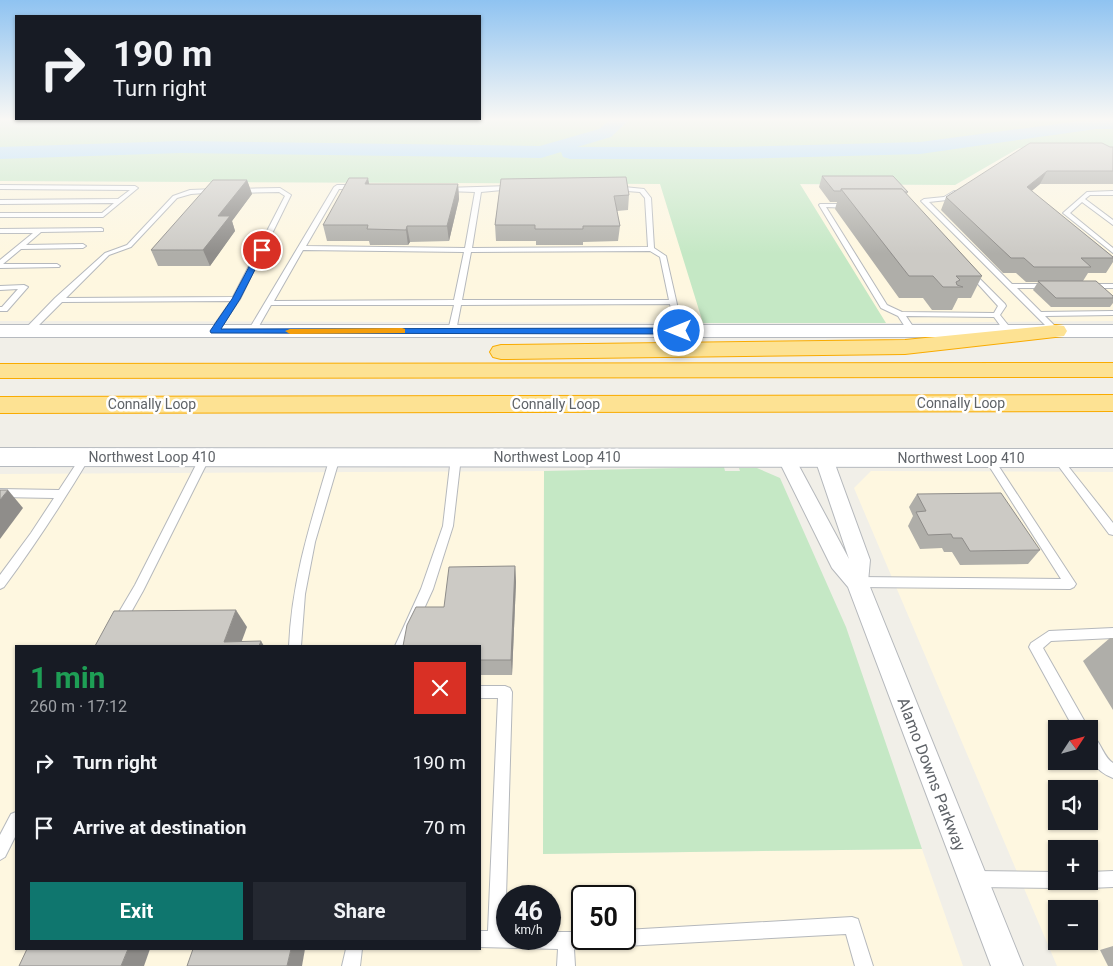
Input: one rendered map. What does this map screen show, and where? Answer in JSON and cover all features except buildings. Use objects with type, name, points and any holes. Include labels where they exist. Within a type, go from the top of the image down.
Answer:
[{"type":"highway","points":[[200,371],[487,352],[936,345],[1056,331]]},
{"type":"highway","points":[[0,371],[1113,370]]},
{"type":"highway","name":"Connally Loop","points":[[0,405],[1113,403]]},
{"type":"main road","points":[[0,332],[679,331],[909,320],[1002,323],[1056,331],[1113,330]]},
{"type":"main road","name":"Northwest Loop 410","points":[[0,457],[824,456],[1113,458]]},
{"type":"street","name":"Alamo Downs Parkway","points":[[786,456],[839,562],[857,582],[1008,966]]},
{"type":"street","name":"Alamo Downs Parkway","points":[[824,456],[860,560],[857,582]]},
{"type":"lane","points":[[0,187],[135,188],[103,215],[0,215]]},
{"type":"lane","points":[[252,331],[337,187],[365,188]]},
{"type":"lane","points":[[440,189],[518,188]]},
{"type":"lane","points":[[605,188],[634,188],[642,190],[648,198],[650,249]]},
{"type":"lane","points":[[962,188],[945,198],[924,200],[1056,331]]},
{"type":"lane","points":[[214,331],[236,299],[288,195],[280,190],[232,191]]},
{"type":"lane","points":[[452,331],[478,190]]},
{"type":"lane","points":[[27,332],[107,254],[122,250],[133,242],[175,197],[195,191],[223,191]]},
{"type":"lane","points":[[1113,197],[1110,193],[1089,193],[1066,213],[1113,251]]},
{"type":"lane","points":[[1082,200],[1113,223]]},
{"type":"lane","points":[[0,202],[120,201]]},
{"type":"lane","points":[[861,206],[822,206],[884,306],[909,320],[980,315]]},
{"type":"lane","points":[[0,264],[40,230]]},
{"type":"lane","points":[[0,231],[100,230]]},
{"type":"lane","points":[[20,246],[83,246]]},
{"type":"lane","points":[[302,248],[468,250],[650,249],[664,256],[679,331]]},
{"type":"lane","points":[[951,305],[1002,323],[1002,306],[962,263]]},
{"type":"lane","points":[[0,264],[57,266]]},
{"type":"lane","points":[[1009,286],[1056,286]]},
{"type":"lane","points":[[1085,286],[1113,286]]},
{"type":"lane","points":[[0,288],[24,287],[4,309],[0,309]]},
{"type":"lane","points":[[58,300],[236,299]]},
{"type":"lane","points":[[269,303],[673,302]]},
{"type":"lane","points":[[909,320],[928,305]]},
{"type":"lane","points":[[1038,314],[1113,313]]},
{"type":"lane","points":[[0,584],[35,536],[85,457]]},
{"type":"lane","points":[[106,645],[139,588],[205,457]]},
{"type":"lane","points":[[295,645],[299,594],[310,542],[335,457]]},
{"type":"lane","points":[[401,645],[427,589],[448,526],[456,457]]},
{"type":"lane","points":[[857,582],[1070,584],[989,458]]},
{"type":"lane","points":[[1057,458],[1108,517],[1113,531]]},
{"type":"lane","points":[[0,493],[62,494]]},
{"type":"lane","points":[[1077,720],[1035,647],[1048,636],[1113,633]]},
{"type":"lane","points":[[481,692],[505,692],[488,939],[571,941]]},
{"type":"lane","points":[[1098,757],[1102,764],[1113,771]]},
{"type":"lane","points":[[0,852],[15,821]]},
{"type":"lane","points":[[974,879],[1048,880]]},
{"type":"lane","points":[[1098,880],[1113,879]]},
{"type":"lane","points":[[636,937],[852,925],[864,966]]},
{"type":"lane","points":[[566,941],[566,966]]},
{"type":"lane","points":[[351,966],[354,950]]},
{"type":"shaded area","points":[[991,164],[1113,164],[1113,321],[886,323],[0,321],[0,181],[955,185]]},
{"type":"shaded area","points":[[544,471],[543,854],[922,849],[963,966],[0,966],[0,474]]},
{"type":"shaded area","points":[[871,471],[1113,472],[1113,966],[1057,966],[1050,950],[1098,950],[1098,900],[1048,900],[1048,945],[854,488]]},
{"type":"green space","points":[[0,164],[991,164],[955,185],[800,184],[886,323],[703,323],[660,184],[0,181]]},
{"type":"green space","points":[[724,467],[725,471],[740,471],[739,468],[757,468],[780,478],[846,627],[922,849],[543,854],[544,471]]},
{"type":"slow traffic","points":[[290,331],[402,331]]},
{"type":"route","points":[[262,250],[236,299],[214,331],[679,331]]}]
